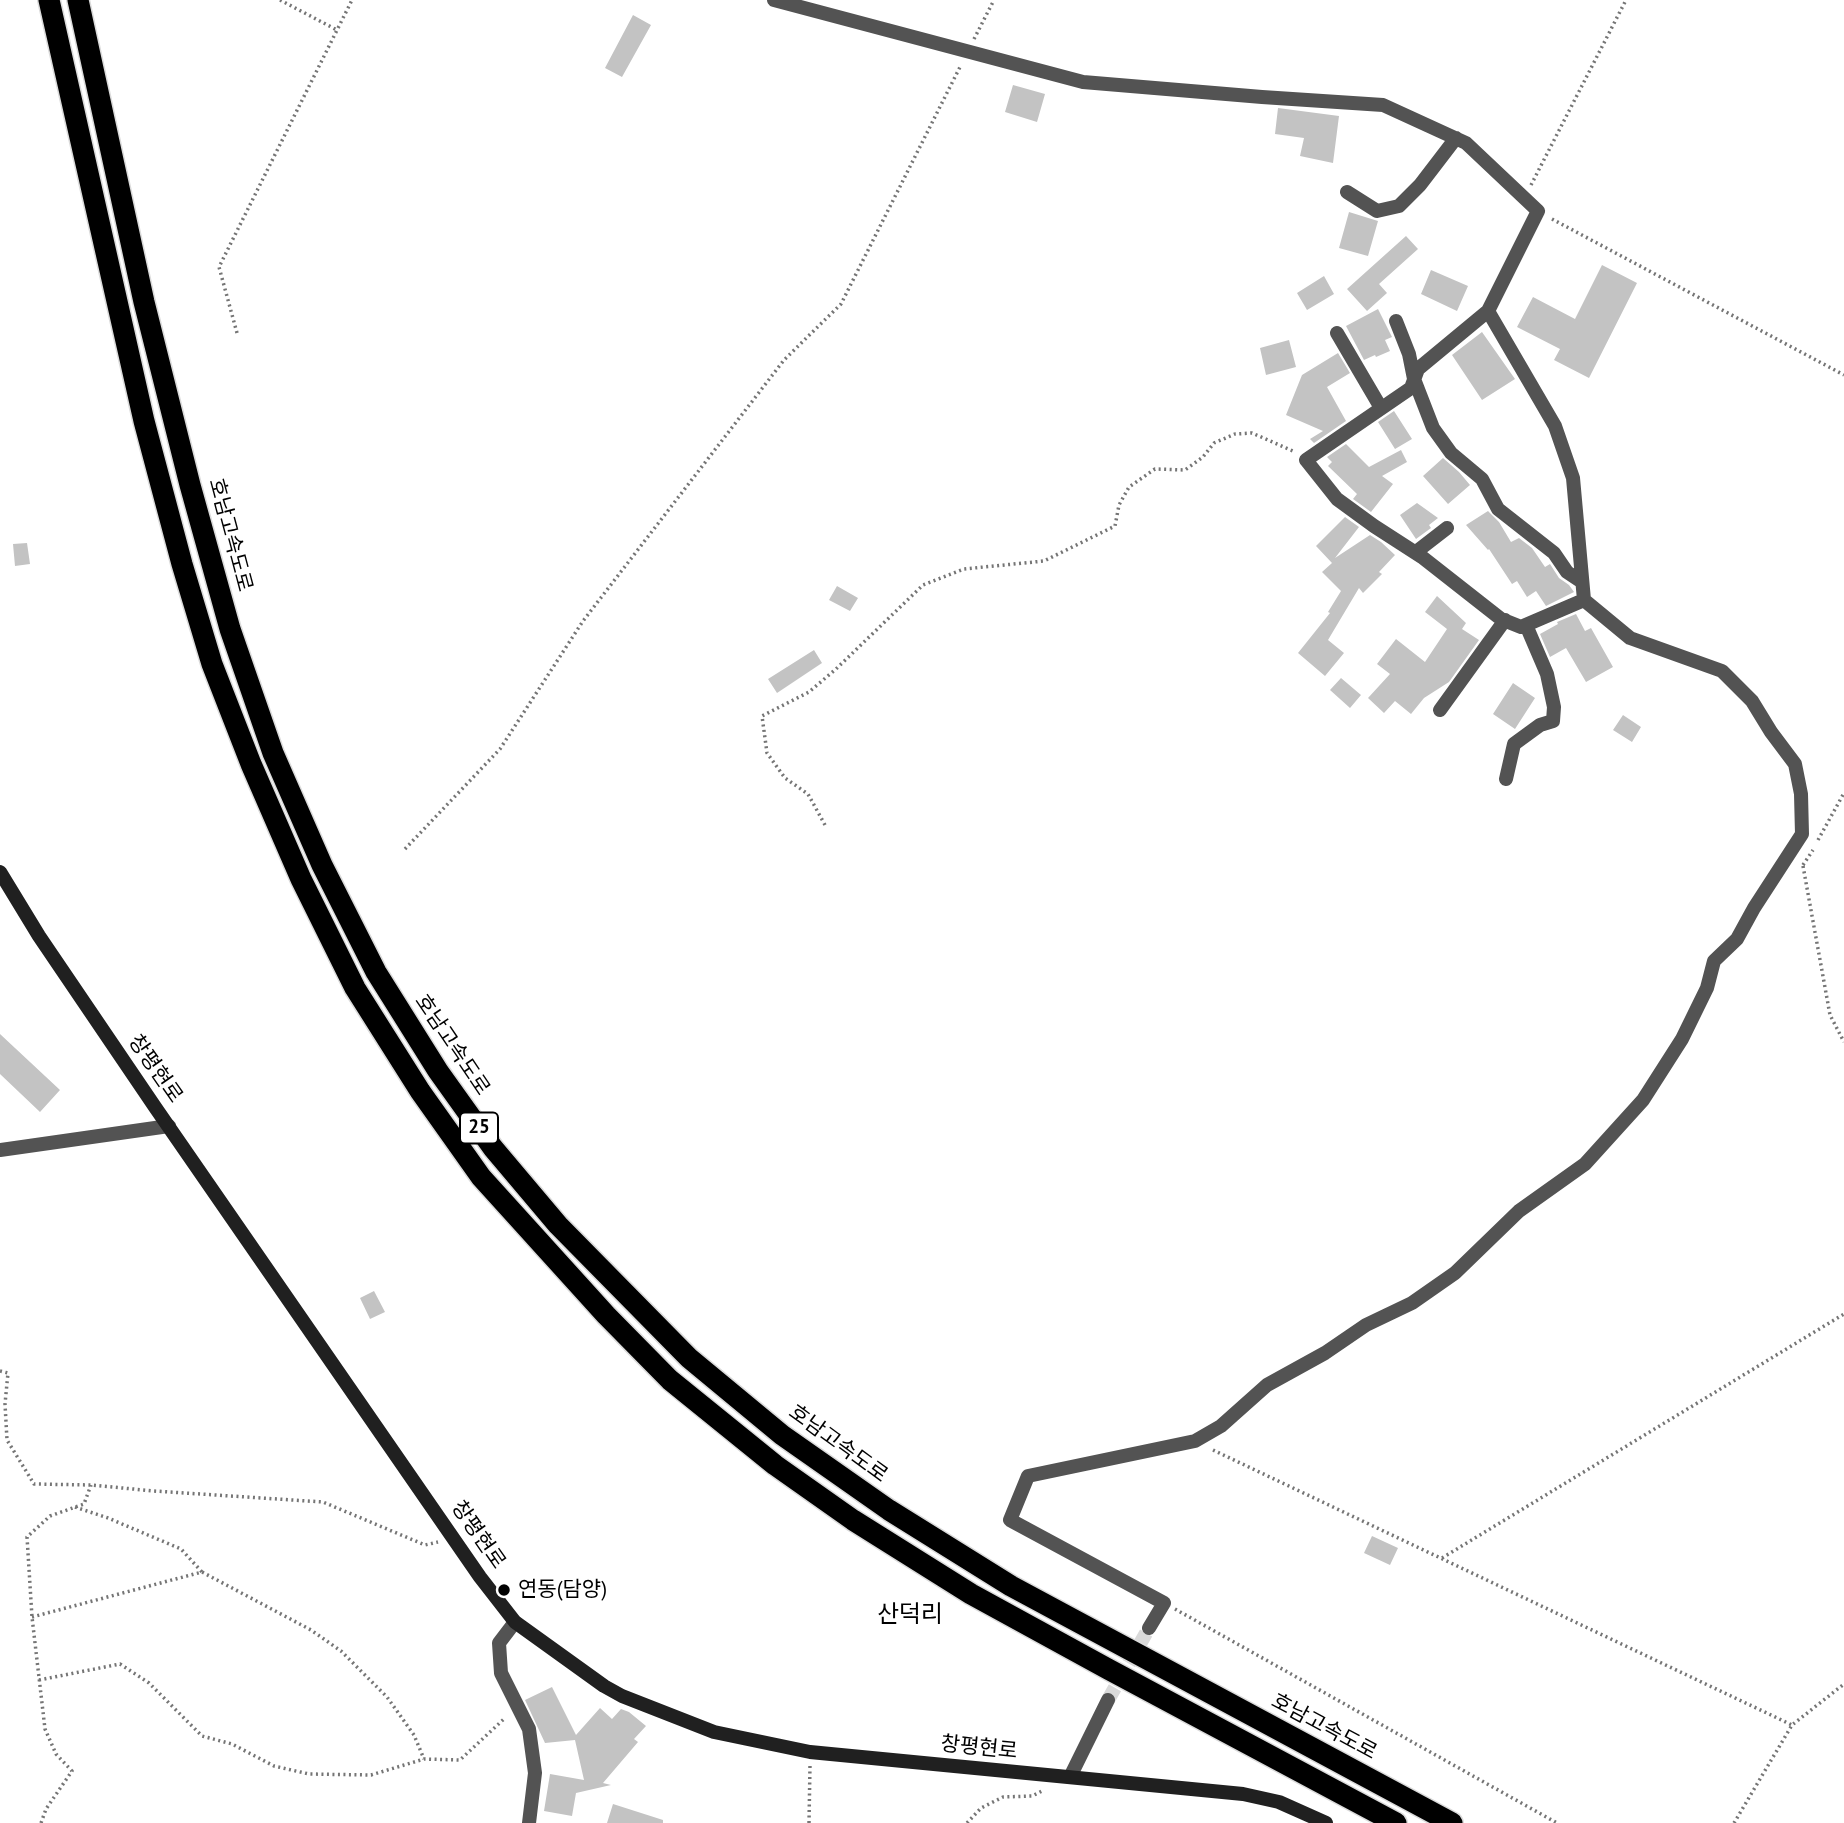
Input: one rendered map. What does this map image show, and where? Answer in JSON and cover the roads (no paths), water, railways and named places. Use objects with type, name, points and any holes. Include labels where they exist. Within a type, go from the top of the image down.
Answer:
[{"type":"highway","name":"25","points":[[50,0],[144,421],[212,664],[300,879],[355,988],[420,1091],[481,1177],[606,1315],[670,1380],[775,1465],[853,1520],[971,1594],[1396,1823]]},
{"type":"highway","name":"호남고속도로","points":[[78,0],[144,302],[190,485],[230,629],[273,753],[322,866],[376,972],[438,1071],[493,1148],[558,1225],[689,1358],[782,1435],[878,1503],[1011,1586],[1452,1823]]},
{"type":"main road","name":"창평현로","points":[[0,872],[39,936],[514,1622],[622,1696],[714,1732],[810,1752],[1243,1794],[1279,1802],[1326,1823]]},
{"type":"street","points":[[774,0],[1083,82],[1383,105],[1466,143],[1538,211],[1488,311],[1418,369],[1410,387],[1306,460],[1338,499],[1416,552],[1504,620],[1521,628],[1584,600]]},
{"type":"street","points":[[1347,192],[1377,211],[1399,206],[1420,185],[1456,138]]},
{"type":"street","points":[[1149,1628],[1164,1603],[1010,1520],[1028,1476],[1195,1441],[1221,1426],[1267,1385],[1325,1353],[1366,1325],[1412,1303],[1455,1273],[1518,1211],[1585,1164],[1643,1100],[1682,1039],[1707,988],[1714,961],[1737,939],[1802,834],[1801,794],[1795,764],[1752,702],[1722,671],[1630,638],[1584,600],[1573,478],[1555,425],[1488,311]]},
{"type":"street","points":[[1396,321],[1433,428],[1451,453],[1482,479],[1498,509],[1554,553],[1567,572],[1582,582]]},
{"type":"street","points":[[1337,333],[1381,408]]},
{"type":"street","points":[[1416,552],[1447,528]]},
{"type":"street","points":[[1440,710],[1504,620]]},
{"type":"street","points":[[1506,779],[1514,744],[1540,725],[1553,721],[1554,707],[1546,674],[1526,625]]},
{"type":"street","points":[[0,1150],[170,1126]]},
{"type":"street","points":[[514,1622],[499,1643],[501,1673],[528,1729],[535,1773],[529,1823]]},
{"type":"street","points":[[1070,1777],[1108,1700]]},
{"type":"tunnel","points":[[1108,1700],[1149,1628]]},
{"type":"place","name":"연동(담양)","points":[[504,1590]]},
{"type":"district","name":"산덕리","points":[[910,1615]]}]
